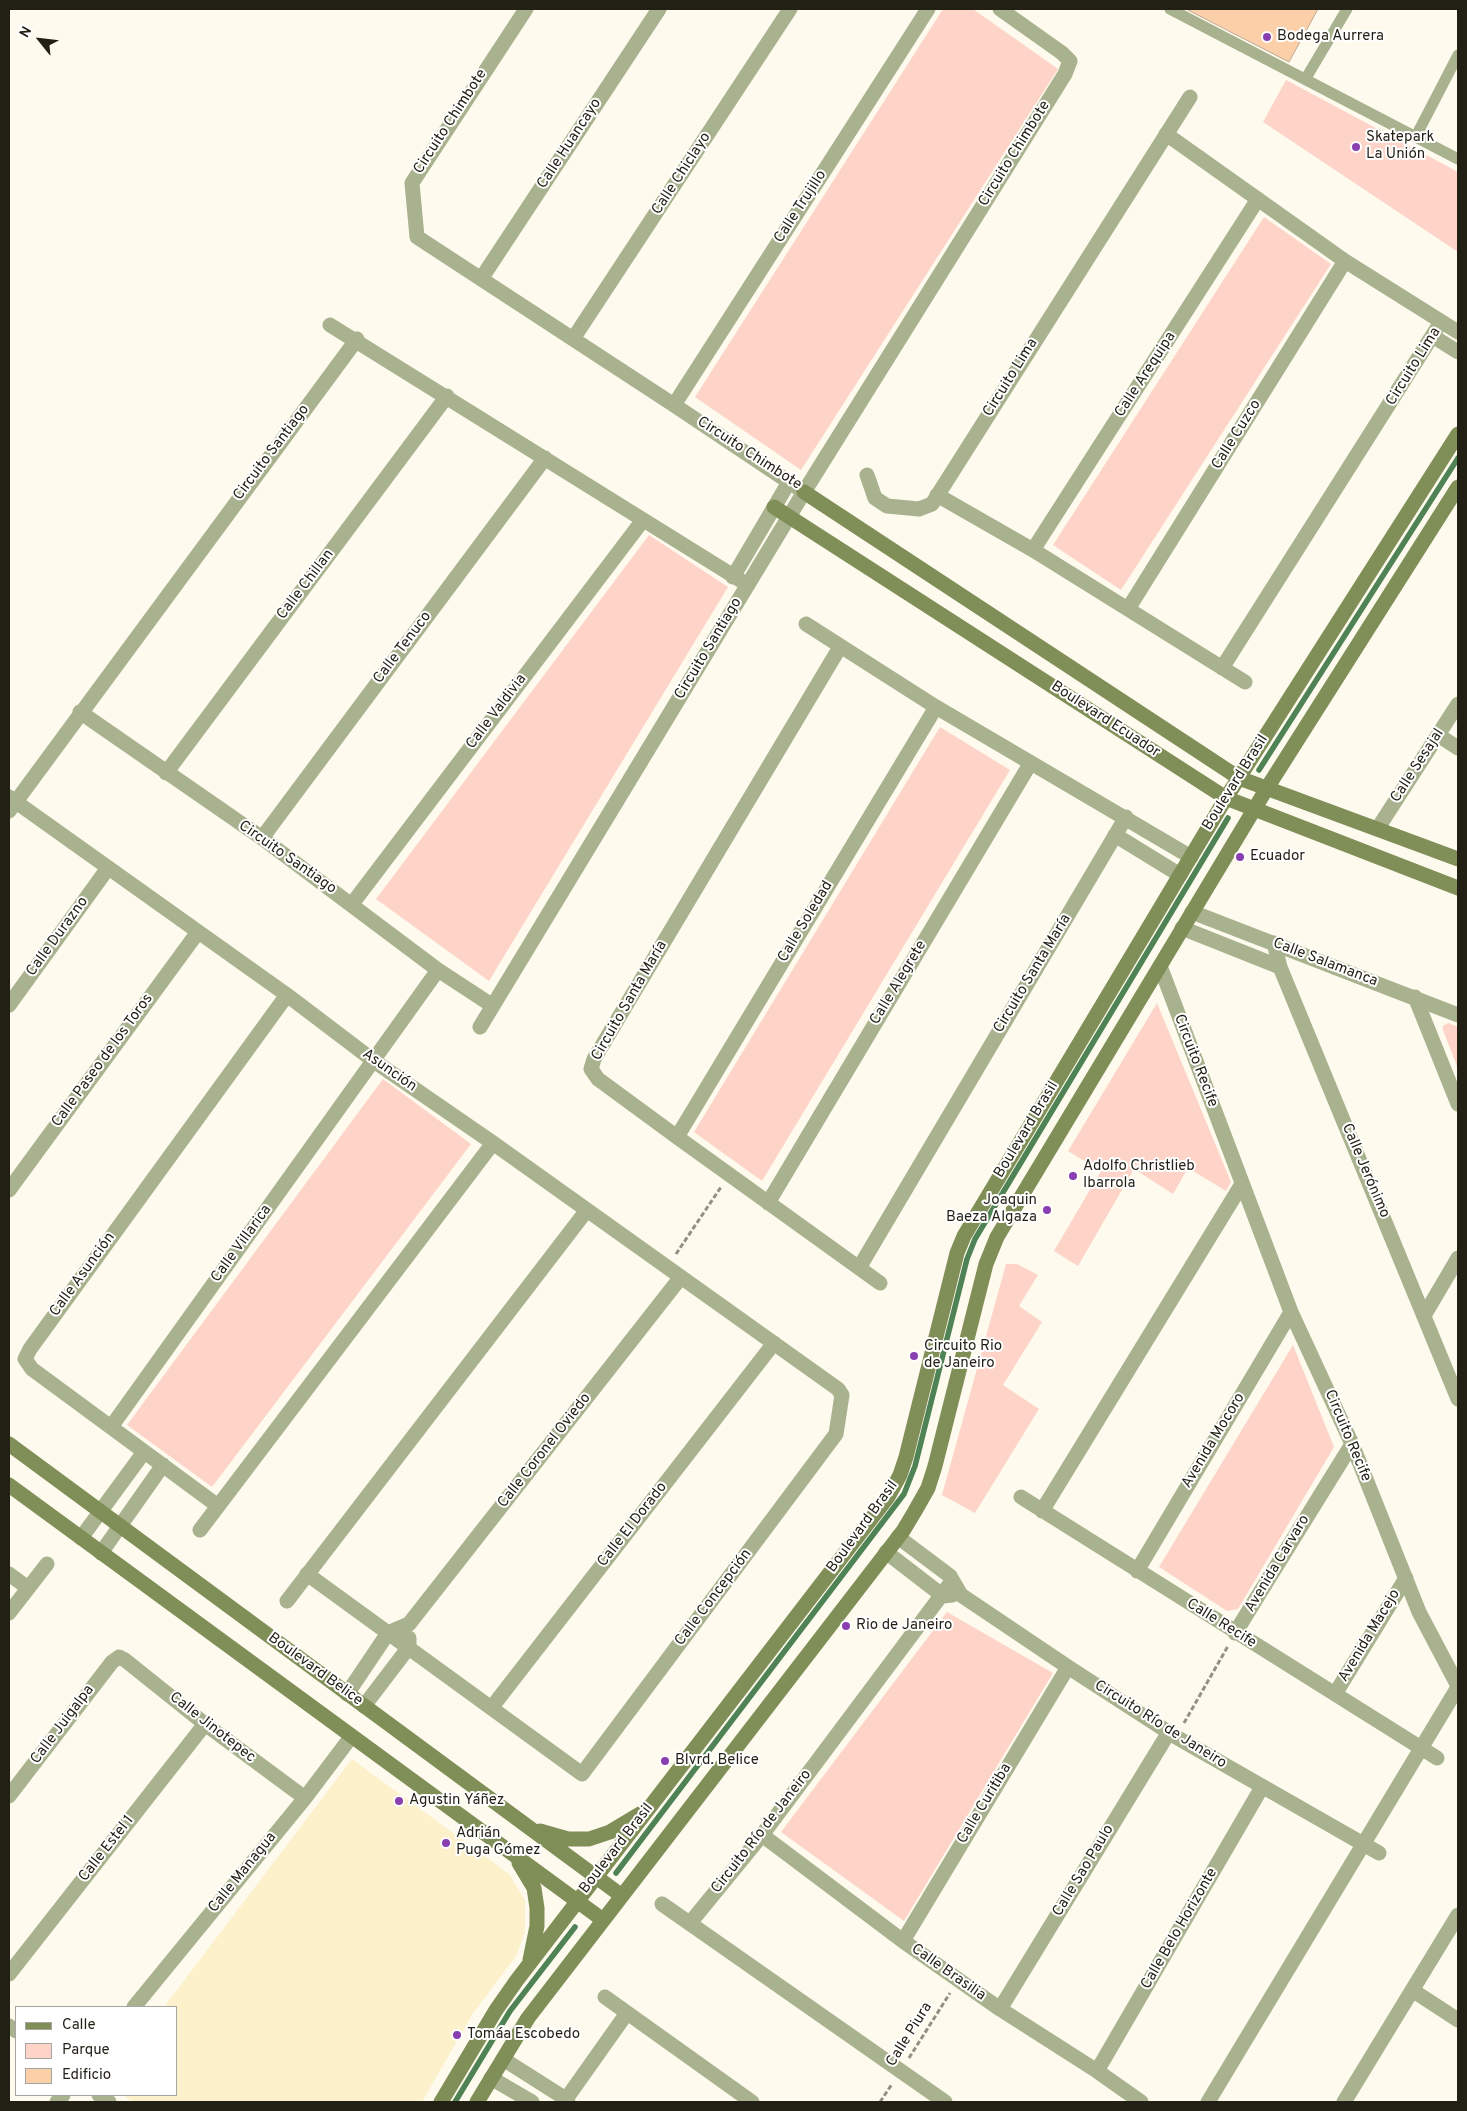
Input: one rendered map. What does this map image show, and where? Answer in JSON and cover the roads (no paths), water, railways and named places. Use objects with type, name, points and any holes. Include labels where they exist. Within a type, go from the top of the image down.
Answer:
[{"type":"main road","name":"Boulevard Brasil","points":[[441,2102],[496,2010],[529,1965],[888,1497],[900,1475],[906,1456],[957,1254],[964,1236],[1226,798],[1458,434]]},
{"type":"main road","name":"Boulevard Brasil","points":[[477,2102],[528,2018],[898,1537],[928,1488],[990,1252],[1254,809],[1458,487]]},
{"type":"main road","name":"Boulevard Ecuador","points":[[804,492],[1239,778],[1458,859]]},
{"type":"main road","name":"Boulevard Ecuador","points":[[774,507],[1226,798],[1458,888]]},
{"type":"main road","name":"Boulevard Belice","points":[[9,1444],[622,1896]]},
{"type":"main road","points":[[9,1485],[351,1738],[603,1920]]},
{"type":"main road","points":[[527,1826],[568,1839],[589,1839],[610,1832],[630,1821],[653,1804]]},
{"type":"main road","points":[[512,1854],[525,1871],[534,1888],[537,1926],[529,1965]]},
{"type":"street","name":"Circuito Chimbote","points":[[526,9],[412,183],[417,237],[804,492],[1065,74],[1070,61],[1062,53],[1000,9]]},
{"type":"street","name":"Calle Huancayo","points":[[481,279],[659,9]]},
{"type":"street","name":"Calle Chiclayo","points":[[573,339],[790,9]]},
{"type":"street","name":"Calle Trujillo","points":[[674,405],[928,9]]},
{"type":"street","name":"Circuito Lima","points":[[867,476],[875,498],[887,506],[918,510],[932,504],[1190,97]]},
{"type":"street","name":"Circuito Lima","points":[[1166,134],[1345,261],[1441,322],[1434,337],[1222,668]]},
{"type":"street","name":"Calle Arequipa","points":[[1033,550],[1258,199]]},
{"type":"street","name":"Calle Cuzco","points":[[1128,610],[1345,261]]},
{"type":"street","points":[[1441,322],[1458,332]]},
{"type":"street","name":"Circuito Santiago","points":[[330,325],[357,340],[748,585],[480,1027]]},
{"type":"street","points":[[1434,337],[1458,352]]},
{"type":"street","name":"Circuito Santiago","points":[[11,803],[357,340]]},
{"type":"street","name":"Calle Chillan","points":[[166,773],[447,396]]},
{"type":"street","name":"Calle Tenuco","points":[[262,838],[545,458]]},
{"type":"street","points":[[733,577],[789,482]]},
{"type":"street","points":[[748,585],[804,492]]},
{"type":"street","points":[[937,495],[1033,550],[1245,682]]},
{"type":"street","name":"Calle Valdivia","points":[[352,904],[642,520]]},
{"type":"street","points":[[806,624],[936,707],[1030,764],[1126,817],[1190,857]]},
{"type":"street","name":"Circuito Santa María","points":[[840,647],[594,1059],[591,1069],[598,1079],[676,1137],[880,1283]]},
{"type":"street","name":"Calle Sesajal","points":[[1378,828],[1458,704]]},
{"type":"street","name":"Calle Soledad","points":[[676,1137],[936,707]]},
{"type":"street","name":"Circuito Santiago","points":[[80,712],[262,838],[438,970],[493,1006]]},
{"type":"street","points":[[1438,735],[1458,748]]},
{"type":"street","name":"Calle Alegrete","points":[[768,1203],[1030,764]]},
{"type":"street","points":[[11,803],[108,868],[287,995]]},
{"type":"street","name":"Circuito Santa María","points":[[859,1268],[1126,817]]},
{"type":"street","points":[[1115,835],[1180,875]]},
{"type":"street","name":"Calle Durazno","points":[[9,1006],[108,868]]},
{"type":"street","name":"Calle Salamanca","points":[[1192,912],[1458,1015]]},
{"type":"street","name":"Calle Salamanca","points":[[1182,928],[1280,967]]},
{"type":"street","name":"Calle Paseo de los Toros","points":[[9,1190],[198,932]]},
{"type":"street","name":"Calle Jerónimo","points":[[1274,943],[1280,967],[1458,1399]]},
{"type":"street","name":"Circuito Recife","points":[[1160,966],[1291,1312],[1352,1444],[1419,1612],[1458,1686]]},
{"type":"street","name":"Calle Villarica","points":[[110,1427],[438,970]]},
{"type":"street","name":"Asunción","points":[[287,995],[374,1061],[494,1143]]},
{"type":"street","name":"Calle Asunción","points":[[218,1506],[32,1369],[24,1359],[30,1348],[287,995]]},
{"type":"street","points":[[1415,998],[1458,1104]]},
{"type":"street","points":[[200,1530],[494,1143]]},
{"type":"street","name":"Calle Concepción","points":[[307,1574],[582,1774],[836,1434],[842,1395],[838,1389],[494,1143]]},
{"type":"street","points":[[1042,1511],[1242,1184]]},
{"type":"street","points":[[287,1601],[587,1210]]},
{"type":"street","points":[[1424,1314],[1458,1258]]},
{"type":"street","name":"Calle Coronel Oviedo","points":[[388,1633],[409,1624],[681,1277]]},
{"type":"street","name":"Avenida Mocoro","points":[[1137,1570],[1291,1312]]},
{"type":"street","name":"Calle El Dorado","points":[[492,1707],[774,1343]]},
{"type":"street","name":"Avenida Carvaro","points":[[1236,1633],[1352,1444]]},
{"type":"street","points":[[81,1538],[144,1452]]},
{"type":"street","points":[[101,1553],[162,1466]]},
{"type":"street","name":"Calle Recife","points":[[1021,1496],[1042,1511],[1437,1758]]},
{"type":"street","points":[[898,1537],[950,1576],[952,1581]]},
{"type":"street","points":[[886,1552],[943,1596],[961,1595]]},
{"type":"street","points":[[9,1612],[47,1564]]},
{"type":"street","points":[[9,1574],[28,1588]]},
{"type":"street","name":"Avenida Macejo","points":[[1335,1694],[1406,1578]]},
{"type":"street","name":"Circuito Río de Janeiro","points":[[690,1923],[762,1835],[943,1596],[952,1581],[961,1595],[1172,1735],[1379,1853]]},
{"type":"street","points":[[364,1706],[409,1647],[409,1624]]},
{"type":"street","points":[[347,1694],[388,1633]]},
{"type":"street","name":"Calle Jinotepec","points":[[119,1657],[305,1798]]},
{"type":"street","name":"Calle Juigalpa","points":[[9,1796],[112,1662],[119,1657]]},
{"type":"street","name":"Calle Curitiba","points":[[903,1941],[1068,1667]]},
{"type":"street","points":[[1208,2102],[1365,1845],[1458,1686]]},
{"type":"street","name":"Calle Estel 1","points":[[9,1974],[205,1724]]},
{"type":"street","name":"Calle Sao Paulo","points":[[1000,2009],[1172,1735]]},
{"type":"street","name":"Calle Managua","points":[[135,2006],[305,1798],[351,1738]]},
{"type":"street","name":"Calle Belo Horizonte","points":[[1098,2071],[1262,1788]]},
{"type":"street","name":"Calle Brasilia","points":[[762,1835],[958,1980],[1098,2071],[1141,2102]]},
{"type":"street","points":[[662,1904],[945,2102]]},
{"type":"street","points":[[1344,2102],[1458,1915]]},
{"type":"street","points":[[1412,1990],[1458,2020]]},
{"type":"street","points":[[605,1998],[752,2102]]},
{"type":"street","points":[[503,2059],[566,2101],[627,2013]]},
{"type":"street","points":[[492,2078],[532,2102]]},
{"type":"lane","points":[[1170,9],[1458,158]]},
{"type":"lane","points":[[1306,78],[1347,9]]},
{"type":"lane","points":[[1416,136],[1458,55]]},
{"type":"waterway","points":[[1259,770],[1458,458]]},
{"type":"waterway","points":[[616,1873],[904,1494],[915,1466],[967,1259],[975,1239],[1228,818]]},
{"type":"waterway","points":[[455,2102],[510,2011],[575,1927]]},
{"type":"place","name":"Bodega Aurrera","points":[[1267,37]]},
{"type":"place","name":"Skatepark La Unión","points":[[1356,147]]},
{"type":"place","name":"Ecuador","points":[[1240,857]]},
{"type":"place","name":"Adolfo Christlieb Ibarrola","points":[[1073,1176]]},
{"type":"place","name":"Joaquin Baeza Algaza","points":[[1047,1210]]},
{"type":"place","name":"Circuito Rio de Janeiro","points":[[914,1356]]},
{"type":"place","name":"Rio de Janeiro","points":[[846,1626]]},
{"type":"place","name":"Blvrd. Belice","points":[[665,1761]]},
{"type":"place","name":"Agustin Yáñez","points":[[399,1801]]},
{"type":"place","name":"Adrián Puga Gómez","points":[[446,1843]]},
{"type":"place","name":"Tomáa Escobedo","points":[[457,2035]]}]
